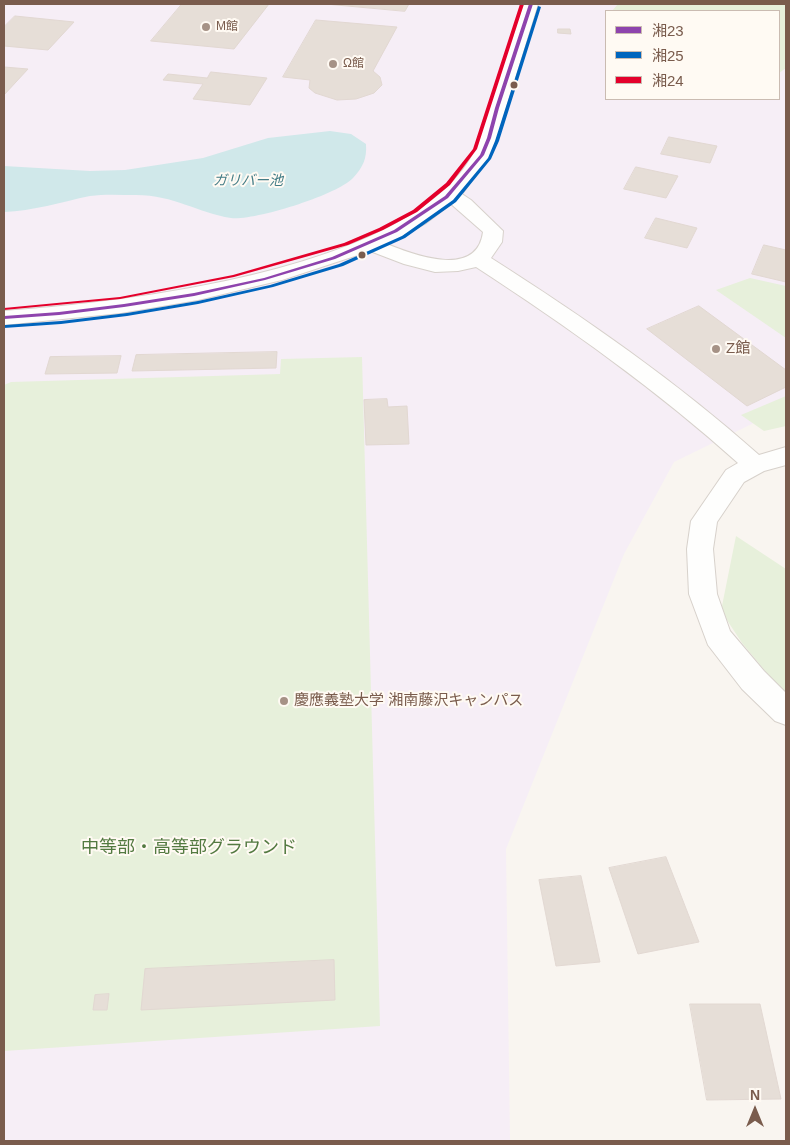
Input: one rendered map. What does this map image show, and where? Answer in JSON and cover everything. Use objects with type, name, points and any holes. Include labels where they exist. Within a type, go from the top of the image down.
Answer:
[{"type":"street","points":[[4,318],[122,308],[229,288],[285,273],[370,244],[421,216],[450,195],[470,173],[483,154],[531,4]]},
{"type":"street","points":[[370,244],[389,253],[427,264],[463,264],[478,260],[487,253],[493,238],[493,231],[464,204],[450,195]]},
{"type":"street","points":[[478,260],[595,336],[724,437],[755,465]]},
{"type":"street","points":[[786,456],[755,465],[735,476],[704,521],[700,549],[703,594],[718,637],[753,680],[786,712]]},
{"type":"shaded area","name":"慶應義塾大学 湘南藤沢キャンパス","points":[[4,4],[786,4],[786,413],[762,419],[674,462],[624,554],[506,849],[510,1141],[4,1141]]},
{"type":"green space","points":[[618,4],[786,4],[786,68],[780,72],[780,10],[613,10]]},
{"type":"green space","points":[[750,278],[786,286],[786,338],[716,290]]},
{"type":"green space","name":"中等部・高等部グラウンド","points":[[362,357],[380,1026],[4,1051],[4,385],[11,382],[280,374],[281,359]]},
{"type":"green space","points":[[786,396],[786,426],[764,431],[741,415]]},
{"type":"green space","points":[[736,536],[786,569],[786,696],[742,643],[721,611]]},
{"type":"water","name":"ガリバー池","points":[[330,131],[351,134],[366,144],[364,162],[359,170],[344,185],[330,192],[295,206],[275,211],[242,218],[231,218],[162,198],[136,195],[101,195],[36,208],[4,212],[4,166],[90,171],[125,170],[203,158],[268,138]]},
{"type":"building","name":"Μ館","points":[[182,4],[269,4],[234,49],[151,41]]},
{"type":"building","points":[[326,4],[409,4],[405,11]]},
{"type":"building","points":[[15,16],[74,22],[48,50],[4,46],[4,27]]},
{"type":"building","name":"Ω館","points":[[316,20],[397,27],[373,71],[380,77],[382,85],[374,93],[356,99],[337,100],[315,93],[309,88],[310,80],[283,77]]},
{"type":"building","points":[[558,29],[570,29],[571,34],[558,33]]},
{"type":"building","points":[[4,67],[28,69],[4,95]]},
{"type":"building","points":[[211,72],[267,78],[250,105],[193,99],[203,84],[163,80],[168,74],[207,78]]},
{"type":"building","points":[[669,137],[717,146],[710,163],[661,154]]},
{"type":"building","points":[[636,167],[678,176],[666,198],[624,189]]},
{"type":"building","points":[[656,218],[697,228],[687,248],[645,238]]},
{"type":"building","points":[[764,245],[786,250],[786,282],[752,274]]},
{"type":"building","name":"Ζ館","points":[[699,306],[786,370],[786,387],[747,406],[647,329]]},
{"type":"building","points":[[277,352],[276,368],[132,371],[136,355]]},
{"type":"building","points":[[121,356],[117,373],[45,374],[50,357]]},
{"type":"building","points":[[387,399],[388,407],[407,406],[409,444],[366,445],[364,400]]},
{"type":"building","points":[[666,857],[699,942],[638,954],[609,868]]},
{"type":"building","points":[[581,876],[600,962],[556,966],[539,880]]},
{"type":"building","points":[[334,960],[335,1000],[141,1010],[145,969]]},
{"type":"building","points":[[109,994],[107,1010],[93,1010],[95,995]]},
{"type":"building","points":[[690,1004],[760,1004],[781,1099],[707,1100]]},
{"type":"transit line","name":"湘24","points":[[4,309],[120,298],[234,276],[346,244],[381,229],[415,211],[448,184],[475,149],[522,4]]},
{"type":"transit line","name":"湘23","points":[[4,318],[124,306],[265,279],[334,258],[396,231],[446,197],[485,150],[531,4]]},
{"type":"transit line","name":"湘25","points":[[5,327],[127,314],[198,303],[271,286],[341,265],[404,237],[455,201],[493,153],[539,7]]},
{"type":"place","name":"Μ館","points":[[206,27]]},
{"type":"place","name":"Ω館","points":[[333,64]]},
{"type":"place","name":"Ζ館","points":[[716,349]]},
{"type":"place","name":"慶應義塾大学 湘南藤沢キャンパス","points":[[284,701]]}]
